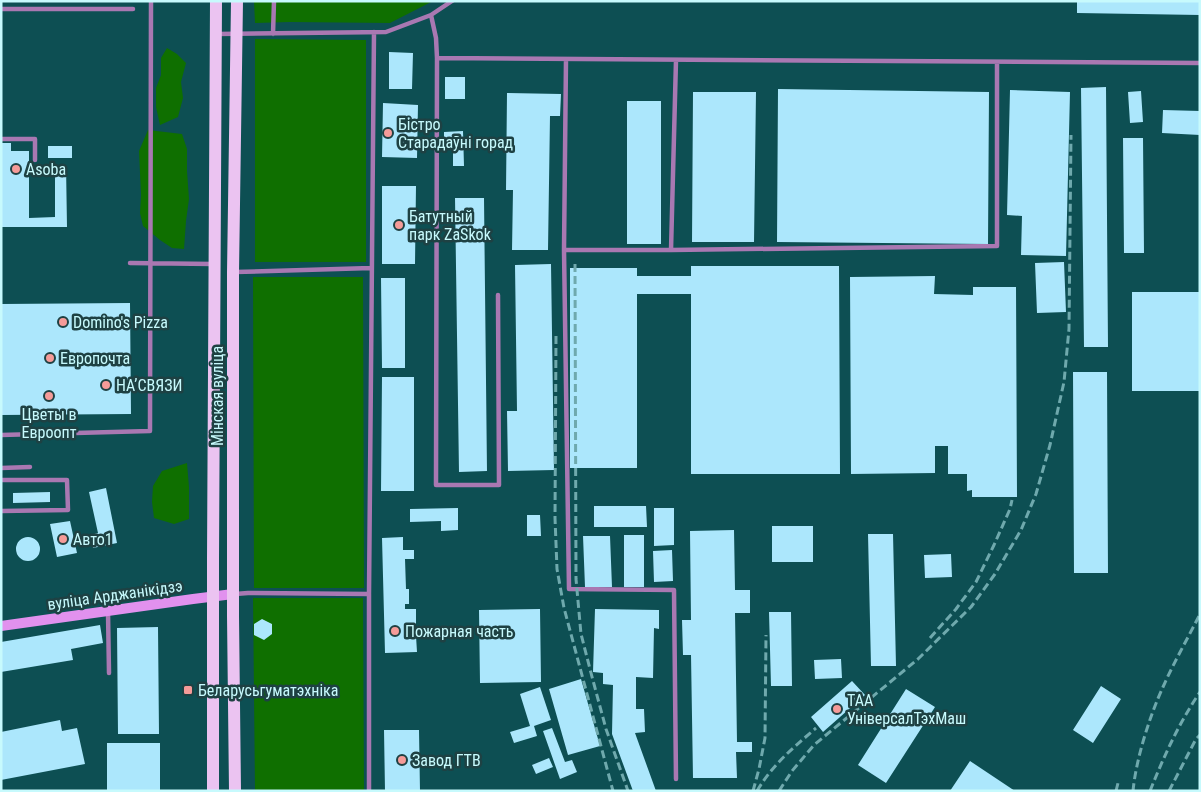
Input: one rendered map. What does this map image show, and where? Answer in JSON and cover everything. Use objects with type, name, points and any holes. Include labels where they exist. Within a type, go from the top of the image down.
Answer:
[{"type":"main road","name":"Мінская вуліца","points":[[213,791],[216,1]]},
{"type":"main road","name":"Мінская вуліца","points":[[235,791],[233,272],[237,1]]},
{"type":"main road","points":[[215,117],[222,109],[228,109],[236,115]]},
{"type":"main road","name":"вуліца Арджанікідзэ","points":[[1,626],[234,594]]},
{"type":"lane","points":[[1,435],[150,431],[151,1]]},
{"type":"lane","points":[[273,34],[274,1]]},
{"type":"lane","points":[[216,34],[386,32],[431,15],[452,1]]},
{"type":"lane","points":[[1,9],[133,9]]},
{"type":"lane","points":[[431,15],[436,38],[437,58],[436,485],[499,485],[498,295]]},
{"type":"lane","points":[[369,791],[374,32]]},
{"type":"lane","points":[[437,58],[1200,64]]},
{"type":"lane","points":[[566,59],[564,250],[569,589],[674,590],[676,779]]},
{"type":"lane","points":[[672,250],[676,60]]},
{"type":"lane","points":[[564,250],[997,246],[997,62]]},
{"type":"lane","points":[[1,139],[35,139],[35,160]]},
{"type":"lane","points":[[130,263],[215,264]]},
{"type":"lane","points":[[233,272],[371,268]]},
{"type":"lane","points":[[1,468],[30,467]]},
{"type":"lane","points":[[1,480],[67,480],[68,510],[1,511]]},
{"type":"lane","points":[[234,594],[369,594]]},
{"type":"lane","points":[[108,611],[109,673]]},
{"type":"green space","points":[[254,1],[433,1],[390,23],[255,23]]},
{"type":"green space","points":[[255,39],[366,40],[366,262],[255,262]]},
{"type":"green space","points":[[167,48],[186,63],[181,82],[183,98],[178,117],[160,125],[156,107],[156,88],[161,75],[161,58]]},
{"type":"green space","points":[[148,130],[182,134],[187,149],[189,199],[184,249],[172,248],[143,226],[140,213],[139,151]]},
{"type":"green space","points":[[253,277],[363,277],[364,588],[254,588]]},
{"type":"green space","points":[[187,463],[189,519],[174,524],[154,518],[153,486],[162,471]]},
{"type":"green space","points":[[253,598],[363,598],[364,791],[255,791]]},
{"type":"building","points":[[1077,1],[1200,1],[1200,15],[1077,13]]},
{"type":"building","points":[[389,52],[413,53],[412,89],[389,89]]},
{"type":"building","points":[[445,77],[465,77],[465,99],[445,99]]},
{"type":"building","points":[[1106,87],[1108,347],[1084,347],[1081,88]]},
{"type":"building","points":[[778,89],[989,92],[988,244],[777,242]]},
{"type":"building","points":[[1010,90],[1070,92],[1066,256],[1021,255],[1022,216],[1007,215]]},
{"type":"building","points":[[1141,91],[1143,122],[1130,123],[1128,92]]},
{"type":"building","points":[[693,92],[756,92],[754,242],[692,242]]},
{"type":"building","points":[[507,93],[561,94],[560,116],[550,116],[548,250],[512,250],[513,190],[506,190]]},
{"type":"building","points":[[627,101],[661,101],[661,244],[627,244]]},
{"type":"building","points":[[383,103],[418,105],[417,158],[382,157]]},
{"type":"building","points":[[1163,110],[1200,111],[1200,135],[1162,133]]},
{"type":"building","points":[[463,131],[464,166],[453,166],[453,144],[444,144],[444,132]]},
{"type":"building","points":[[1123,138],[1143,138],[1144,253],[1124,253]]},
{"type":"building","points":[[1,143],[11,143],[11,151],[29,151],[29,218],[55,217],[55,166],[66,165],[67,227],[1,227]]},
{"type":"building","points":[[48,146],[72,146],[72,158],[48,158]]},
{"type":"building","name":"Батутный парк ZaSkok","points":[[382,186],[416,186],[415,264],[382,264]]},
{"type":"building","points":[[455,198],[484,198],[487,471],[459,472]]},
{"type":"building","points":[[1064,262],[1066,312],[1037,313],[1035,263]]},
{"type":"building","points":[[551,264],[554,470],[508,471],[507,411],[517,411],[515,265]]},
{"type":"building","points":[[691,266],[839,266],[840,474],[691,474],[691,294],[637,294],[637,468],[570,468],[570,268],[637,268],[637,276],[691,276]]},
{"type":"building","points":[[935,276],[934,294],[973,295],[973,287],[1016,287],[1017,497],[972,497],[972,490],[967,491],[967,474],[948,474],[948,446],[935,446],[935,473],[851,474],[850,277]]},
{"type":"building","points":[[381,278],[405,278],[405,368],[382,368]]},
{"type":"building","points":[[1132,292],[1200,292],[1200,391],[1132,391]]},
{"type":"building","points":[[130,303],[131,414],[1,415],[1,304]]},
{"type":"building","points":[[1073,372],[1107,372],[1108,573],[1074,573]]},
{"type":"building","points":[[382,377],[414,377],[414,491],[381,491]]},
{"type":"building","points":[[106,488],[117,543],[93,548],[91,535],[98,533],[89,492]]},
{"type":"building","points":[[50,492],[50,502],[13,503],[13,493]]},
{"type":"building","points":[[594,506],[646,506],[647,527],[594,527]]},
{"type":"building","points":[[458,508],[458,530],[441,531],[441,521],[410,522],[410,509]]},
{"type":"building","points":[[654,508],[674,508],[674,545],[654,546]]},
{"type":"building","points":[[527,515],[540,515],[541,536],[527,536]]},
{"type":"building","name":"Авто1","points":[[70,521],[77,553],[57,557],[50,524]]},
{"type":"building","points":[[772,526],[813,526],[813,562],[772,562]]},
{"type":"building","points":[[734,530],[735,590],[750,590],[750,613],[735,613],[737,742],[752,742],[752,752],[736,752],[737,778],[693,778],[691,655],[683,655],[682,620],[691,620],[690,531]]},
{"type":"building","points":[[868,534],[893,534],[896,666],[871,666]]},
{"type":"building","points":[[624,535],[644,535],[644,587],[624,587]]},
{"type":"building","points":[[583,536],[610,536],[612,587],[585,587]]},
{"type":"building","points":[[28,537],[33,538],[39,544],[39,554],[33,560],[28,561],[23,560],[17,554],[16,549],[17,544],[23,538]]},
{"type":"building","points":[[403,537],[403,550],[414,550],[414,559],[405,559],[406,589],[409,589],[409,604],[405,604],[405,609],[416,609],[416,625],[407,625],[407,636],[416,636],[417,652],[385,653],[382,538]]},
{"type":"building","points":[[672,550],[673,581],[654,582],[653,551]]},
{"type":"building","points":[[951,554],[952,577],[925,578],[924,555]]},
{"type":"building","points":[[540,609],[541,682],[480,683],[479,610]]},
{"type":"building","points":[[595,609],[659,610],[659,629],[654,628],[653,678],[636,677],[636,709],[644,709],[645,732],[635,733],[656,791],[633,791],[612,734],[613,685],[603,684],[603,673],[593,672]]},
{"type":"building","points":[[769,612],[791,612],[792,686],[771,686]]},
{"type":"building","points":[[262,619],[272,624],[272,634],[264,640],[254,635],[254,624]]},
{"type":"building","points":[[100,625],[103,643],[71,649],[73,660],[1,672],[1,642]]},
{"type":"building","points":[[158,627],[159,734],[118,734],[117,628]]},
{"type":"building","points":[[841,659],[842,678],[815,679],[814,660]]},
{"type":"building","points":[[581,679],[600,746],[568,755],[549,689]]},
{"type":"building","points":[[852,681],[865,695],[823,732],[811,717]]},
{"type":"building","points":[[1101,686],[1121,699],[1093,743],[1073,730]]},
{"type":"building","points":[[540,687],[551,720],[534,726],[537,736],[514,743],[510,732],[530,726],[520,694]]},
{"type":"building","points":[[906,689],[935,707],[886,783],[858,765]]},
{"type":"building","points":[[60,720],[62,731],[77,728],[85,764],[1,780],[1,732]]},
{"type":"building","points":[[552,728],[565,762],[572,760],[577,772],[560,779],[543,731]]},
{"type":"building","name":"Завод ГТВ","points":[[384,730],[419,730],[420,791],[385,791]]},
{"type":"building","points":[[107,743],[160,743],[160,791],[107,791]]},
{"type":"building","points":[[549,758],[553,767],[536,774],[532,765]]},
{"type":"building","points":[[970,761],[1015,791],[950,791]]},
{"type":"railway","points":[[779,791],[792,771],[814,745],[918,659],[971,607],[995,574],[1021,530],[1036,494],[1050,445],[1064,382],[1069,329],[1071,135]]},
{"type":"railway","points":[[575,264],[576,579],[581,634],[606,729],[628,791]]},
{"type":"railway","points":[[556,336],[555,518],[557,569],[564,608],[613,791]]},
{"type":"railway","points":[[930,638],[956,609],[976,582],[1010,509],[1012,500]]},
{"type":"railway","points":[[1133,791],[1140,751],[1153,711],[1167,678],[1200,614]]},
{"type":"railway","points":[[753,791],[765,738],[766,635]]},
{"type":"railway","points":[[1150,791],[1172,740],[1200,692]]},
{"type":"railway","points":[[757,791],[777,764],[816,728]]},
{"type":"railway","points":[[1169,791],[1196,739],[1200,735]]},
{"type":"railway","points":[[1116,791],[1118,783]]},
{"type":"place","name":"Бістро Старадаўні горад","points":[[388,133]]},
{"type":"place","name":"Asoba","points":[[16,169]]},
{"type":"place","name":"Батутный парк ZaSkok","points":[[399,225]]},
{"type":"place","name":"Domino's Pizza","points":[[63,322]]},
{"type":"place","name":"Европочта","points":[[50,358]]},
{"type":"place","name":"НАʼСВЯЗИ","points":[[106,385]]},
{"type":"place","name":"Цветы в Евроопт","points":[[49,396]]},
{"type":"place","name":"Авто1","points":[[63,539]]},
{"type":"place","name":"Пожарная часть","points":[[395,631]]},
{"type":"place","name":"Беларусьгуматэхніка","points":[[188,690]]},
{"type":"place","name":"ТАА УніверсалТэхМаш","points":[[837,709]]},
{"type":"place","name":"Завод ГТВ","points":[[402,760]]}]
